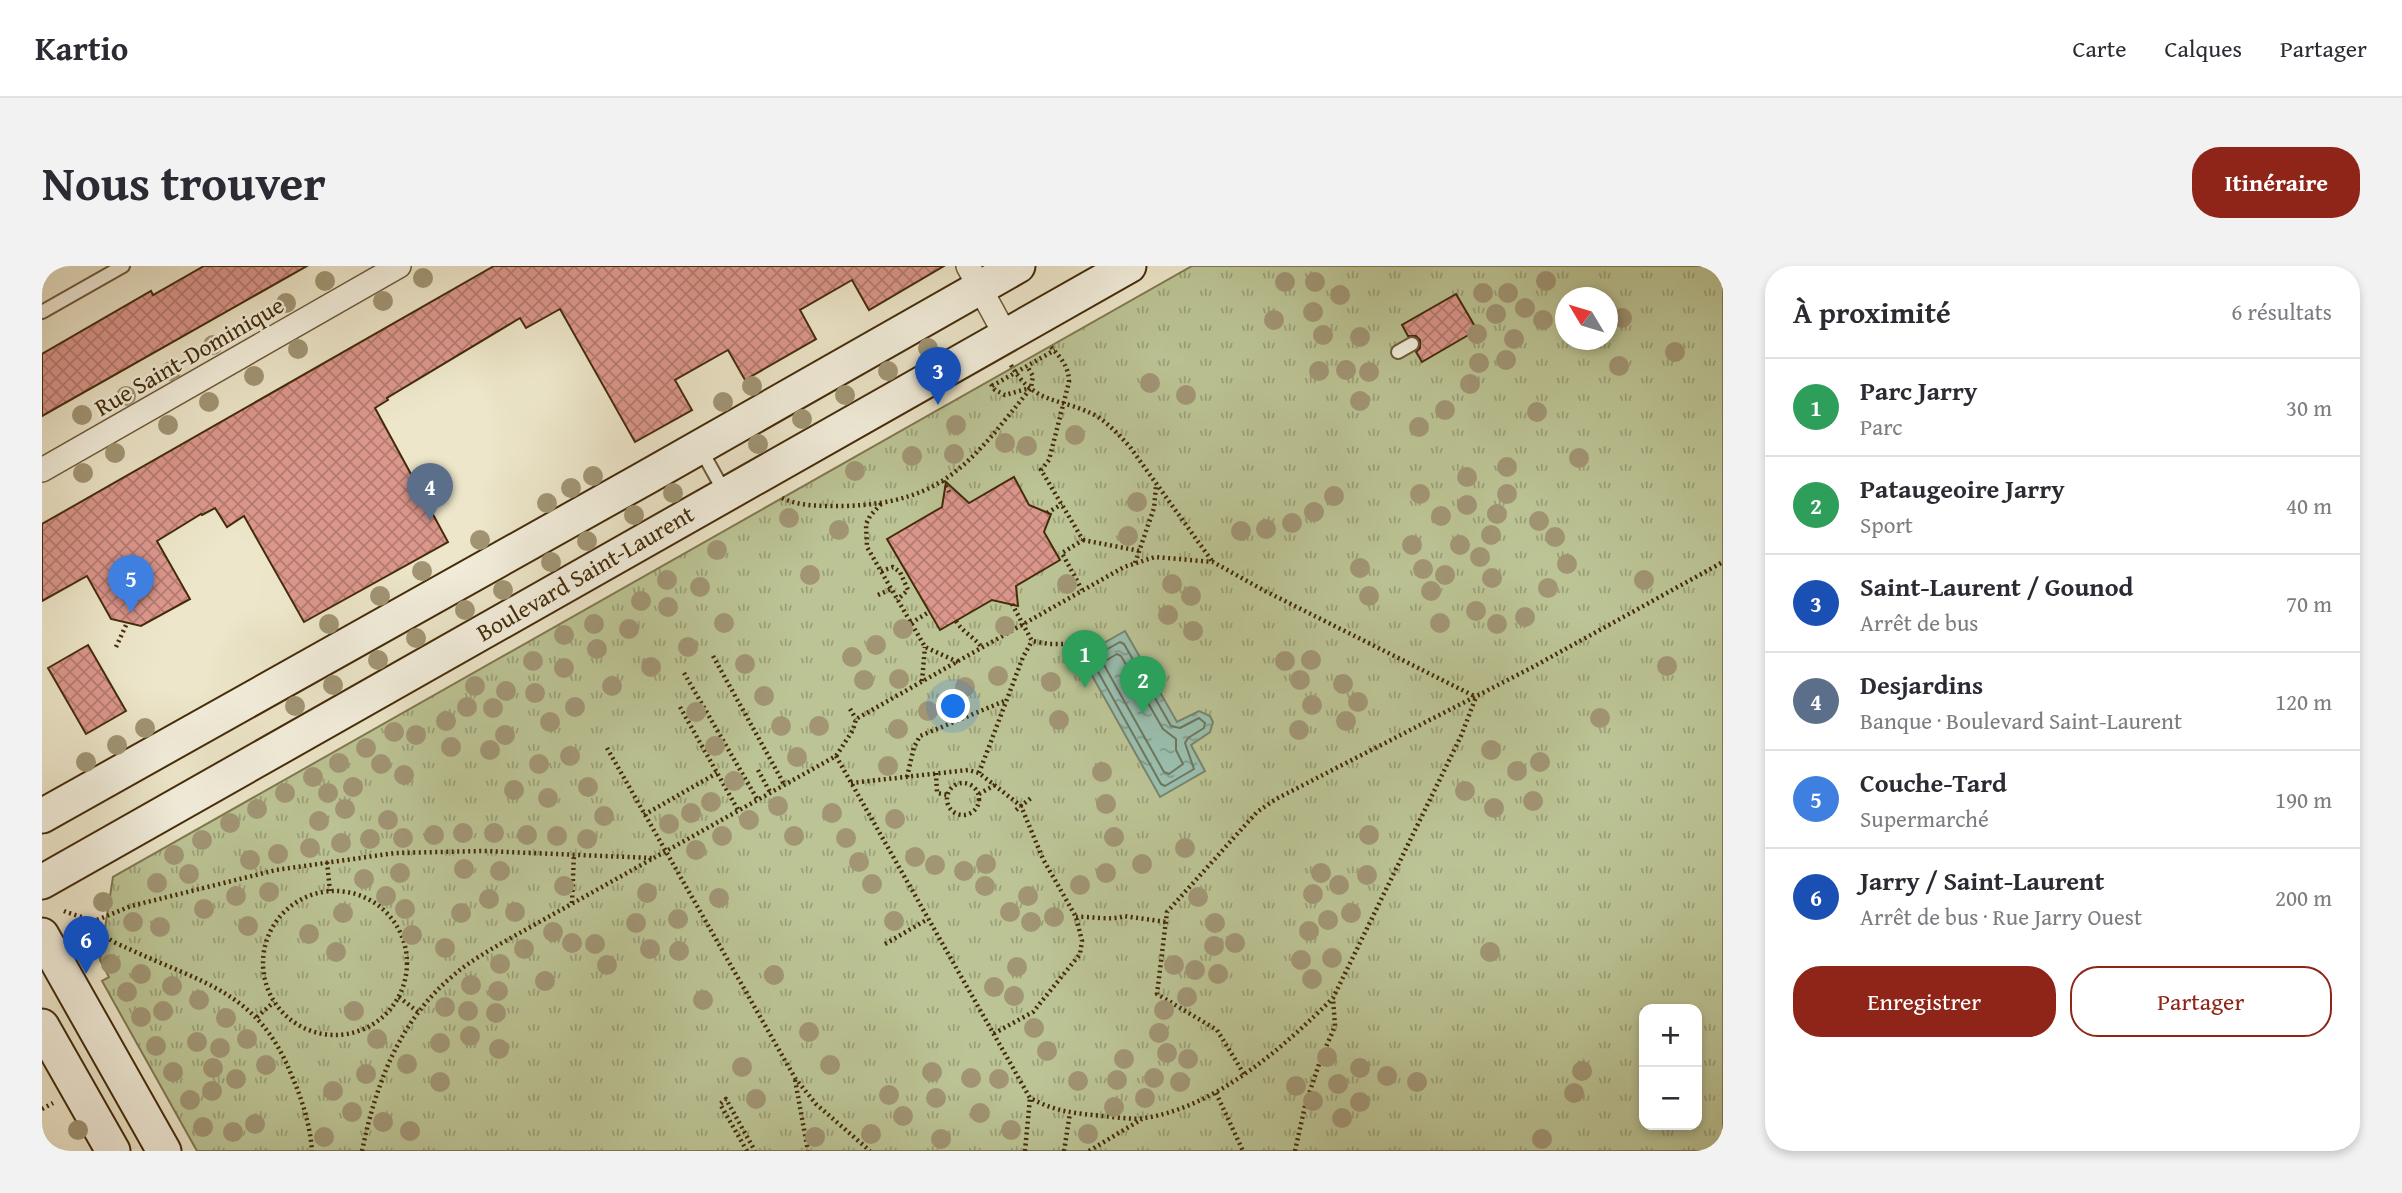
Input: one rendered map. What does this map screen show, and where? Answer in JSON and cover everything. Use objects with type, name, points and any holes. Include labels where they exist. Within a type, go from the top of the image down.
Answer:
[{"type":"main road","points":[[42,816],[700,447],[974,277],[1018,266]]},
{"type":"main road","name":"Boulevard Saint-Laurent","points":[[47,908],[726,494],[1008,350],[1129,266]]},
{"type":"main road","points":[[47,908],[164,1151]]},
{"type":"main road","points":[[42,1026],[113,1151]]},
{"type":"street","name":"Rue Saint-Dominique","points":[[42,470],[399,266]]},
{"type":"street","points":[[974,277],[1008,350]]},
{"type":"lane","points":[[42,312],[123,266]]},
{"type":"lane","points":[[1398,352],[1412,344]]},
{"type":"lane","points":[[700,447],[726,494]]},
{"type":"path","points":[[1049,343],[1069,373],[1069,383],[1049,460],[1041,470],[1083,540]]},
{"type":"path","points":[[1008,350],[1016,373],[1031,388],[1047,399],[1097,417],[1115,431],[1130,447],[1213,562]]},
{"type":"path","points":[[992,386],[1055,350]]},
{"type":"path","points":[[779,495],[805,505],[882,503],[921,492],[943,481],[976,454],[1031,388],[1032,376],[1027,366]]},
{"type":"path","points":[[987,377],[992,386],[1005,395],[1031,388]]},
{"type":"path","points":[[943,481],[949,492]]},
{"type":"path","points":[[1135,563],[1154,508],[1157,485]]},
{"type":"path","points":[[882,503],[870,516],[865,529],[867,547],[925,647],[958,662]]},
{"type":"path","points":[[1046,513],[1062,504]]},
{"type":"path","points":[[1082,590],[1062,553],[1083,540],[1140,551]]},
{"type":"path","points":[[362,1151],[368,1119],[384,1069],[418,1012],[455,974],[500,944],[836,756],[853,730],[856,719],[1082,590],[1135,563],[1165,557],[1213,562],[1476,697]]},
{"type":"path","points":[[1244,1074],[1217,1030],[1157,994],[1167,912],[1265,805],[1476,697],[1723,562]]},
{"type":"path","points":[[881,571],[893,567],[905,575],[908,590],[897,600]]},
{"type":"path","points":[[878,595],[891,589]]},
{"type":"path","points":[[1012,604],[1032,641]]},
{"type":"path","points":[[911,623],[929,612]]},
{"type":"path","points":[[956,621],[982,648]]},
{"type":"path","points":[[116,647],[127,623]]},
{"type":"path","points":[[1032,641],[1063,644]]},
{"type":"path","points":[[979,773],[1023,657],[1032,641]]},
{"type":"path","points":[[921,682],[925,647]]},
{"type":"path","points":[[713,656],[784,784]]},
{"type":"path","points":[[684,673],[757,799]]},
{"type":"path","points":[[836,756],[1030,1098],[1051,1109],[1070,1113],[1143,1118],[1163,1114],[1216,1093],[1300,1031],[1333,998],[1461,736],[1476,697]]},
{"type":"path","points":[[907,777],[914,747],[920,736],[1007,700]]},
{"type":"path","points":[[680,707],[738,810]]},
{"type":"path","points":[[850,709],[856,719]]},
{"type":"path","points":[[607,748],[794,1078],[816,1104],[870,1151]]},
{"type":"path","points":[[758,770],[770,792]]},
{"type":"path","points":[[967,783],[968,770]]},
{"type":"path","points":[[851,783],[968,770],[979,773],[1019,808],[1043,859],[1076,917],[1082,941],[1080,954],[1032,1012],[993,1034]]},
{"type":"path","points":[[936,773],[937,793],[948,795]]},
{"type":"path","points":[[644,815],[718,774]]},
{"type":"path","points":[[967,783],[979,794],[976,807],[965,814],[953,810],[949,805],[948,795],[953,786],[967,783]]},
{"type":"path","points":[[979,794],[995,785]]},
{"type":"path","points":[[675,788],[680,795]]},
{"type":"path","points":[[1019,808],[1031,799]]},
{"type":"path","points":[[92,922],[131,906],[276,870],[395,853],[484,851],[653,858]]},
{"type":"path","points":[[572,904],[574,854]]},
{"type":"path","points":[[327,862],[330,891]]},
{"type":"path","points":[[330,891],[349,892],[368,899],[384,909],[396,924],[404,941],[406,979],[399,998],[388,1013],[373,1025],[356,1032],[318,1034],[301,1027],[286,1016],[274,1002],[266,985],[263,966],[271,930],[281,915],[295,903],[312,895],[330,891]]},
{"type":"path","points":[[47,908],[92,922],[104,936],[213,986],[257,1017],[277,1041],[285,1057],[311,1132],[312,1151]]},
{"type":"path","points":[[1076,917],[1118,919],[1124,916],[1166,922]]},
{"type":"path","points":[[885,944],[928,919]]},
{"type":"path","points":[[399,998],[418,1012]]},
{"type":"path","points":[[1295,1151],[1304,1106],[1335,1026],[1333,998]]},
{"type":"path","points":[[257,1017],[274,1002]]},
{"type":"path","points":[[794,1078],[808,1151]]},
{"type":"path","points":[[1216,1093],[1244,1151]]},
{"type":"path","points":[[1025,1151],[1030,1098]]},
{"type":"path","points":[[747,1151],[720,1104],[726,1099],[756,1150]]},
{"type":"path","points":[[1064,1151],[1070,1113]]},
{"type":"path","points":[[1089,1151],[1143,1118]]},
{"type":"green space","points":[[1192,266],[1723,266],[1723,1151],[197,1151],[102,981],[109,977],[100,960],[113,877]]},
{"type":"water","points":[[1125,631],[1177,722],[1199,711],[1210,716],[1213,722],[1210,732],[1191,745],[1205,771],[1160,797],[1081,656]]},
{"type":"building","points":[[204,266],[307,266],[42,416],[42,354],[151,291],[153,295]]},
{"type":"building","points":[[494,266],[944,266],[869,310],[852,280],[800,310],[816,339],[745,380],[728,350],[675,380],[692,410],[635,442],[560,309],[526,328],[520,318],[387,398],[388,400],[375,408],[448,542],[304,622],[244,516],[227,527],[215,508],[157,541],[190,599],[141,626],[111,619],[87,576],[42,601],[42,524]]},
{"type":"building","points":[[1456,294],[1477,330],[1422,362],[1416,352],[1420,348],[1420,340],[1416,336],[1408,336],[1402,325]]},
{"type":"building","points":[[1014,477],[1029,505],[1051,514],[1044,532],[1060,560],[1016,586],[1018,606],[992,600],[940,630],[887,539],[942,507],[946,482],[969,503]]},
{"type":"building","points":[[88,645],[126,711],[86,734],[48,668]]},
{"type":"place","name":"Saint-Laurent / Gounod","points":[[938,405]]},
{"type":"place","name":"Desjardins","points":[[430,521]]},
{"type":"place","name":"Couche-Tard","points":[[131,613]]},
{"type":"place","name":"Parc Jarry","points":[[1085,688]]},
{"type":"place","name":"Pataugeoire Jarry","points":[[1143,714]]},
{"type":"place","name":"Jarry / Saint-Laurent","points":[[86,974]]}]
